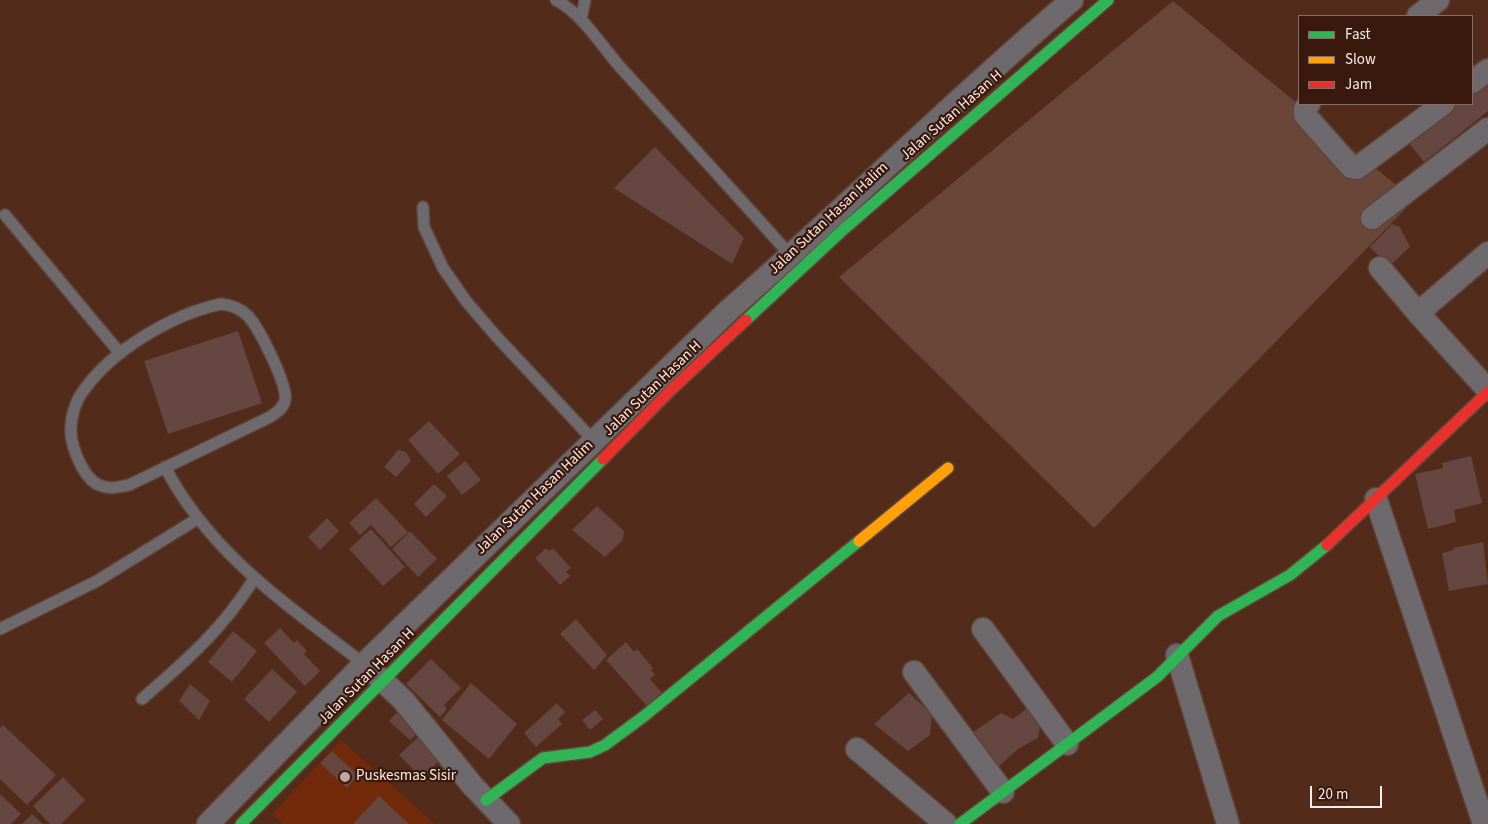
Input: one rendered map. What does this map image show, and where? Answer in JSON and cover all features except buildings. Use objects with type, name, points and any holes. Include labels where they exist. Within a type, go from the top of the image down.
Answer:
[{"type":"street","name":"Jalan Sutan Hasan Halim","points":[[208,824],[364,664],[728,310],[791,256],[1026,38],[1072,0]]},
{"type":"street","name":"Jalan Sutan Hasan H","points":[[241,824],[671,390],[844,229],[1108,0]]},
{"type":"street","points":[[1419,15],[1438,0]]},
{"type":"street","points":[[1473,81],[1488,70]]},
{"type":"street","points":[[1309,105],[1305,115],[1351,167],[1357,168],[1442,105]]},
{"type":"street","points":[[1372,218],[1488,129]]},
{"type":"street","points":[[1418,313],[1488,253]]},
{"type":"street","points":[[960,824],[1158,677],[1177,655],[1218,616],[1290,575],[1310,560],[1488,391],[1380,268]]},
{"type":"street","points":[[486,800],[543,758],[557,755],[582,754],[605,745],[643,717],[948,468]]},
{"type":"street","points":[[1376,498],[1484,824]]},
{"type":"street","points":[[983,629],[1067,744]]},
{"type":"street","points":[[1177,655],[1228,824]]},
{"type":"street","points":[[364,664],[384,681],[486,800],[509,824]]},
{"type":"street","points":[[914,672],[1003,792]]},
{"type":"street","points":[[857,749],[946,824]]},
{"type":"lane","points":[[556,0],[581,20],[608,53],[693,145],[791,256]]},
{"type":"lane","points":[[581,20],[585,0]]},
{"type":"lane","points":[[424,207],[424,227],[443,268],[466,301],[594,441]]},
{"type":"lane","points":[[5,215],[119,352]]},
{"type":"lane","points":[[221,304],[234,305],[247,315],[256,326],[283,385],[285,400],[281,409],[270,417],[165,467],[129,485],[112,489],[98,485],[85,472],[76,453],[71,434],[73,413],[83,390],[119,352],[143,336],[205,307],[221,304]]},
{"type":"lane","points":[[165,467],[196,519],[254,579],[364,664]]},
{"type":"lane","points":[[0,629],[97,581],[196,519]]},
{"type":"lane","points":[[142,699],[198,651],[237,606],[254,579]]},
{"type":"shaded area","points":[[1173,1],[1414,200],[1094,528],[839,277]]},
{"type":"shaded area","name":"Puskesmas Sisir","points":[[341,740],[435,824],[283,824],[272,814]]},
{"type":"traffic: fast","points":[[746,320],[844,229],[1108,0]]},
{"type":"traffic: fast","points":[[241,824],[603,459]]},
{"type":"traffic: fast","points":[[486,800],[543,758],[590,752],[605,745],[643,717],[859,541]]},
{"type":"traffic: fast","points":[[960,824],[1157,677],[1218,616],[1290,575],[1327,545]]},
{"type":"traffic: slow","points":[[859,541],[948,468]]},
{"type":"traffic: jam","points":[[603,459],[671,390],[746,320]]},
{"type":"traffic: jam","points":[[1327,545],[1488,392]]},
{"type":"place","name":"Puskesmas Sisir","points":[[345,777]]}]
